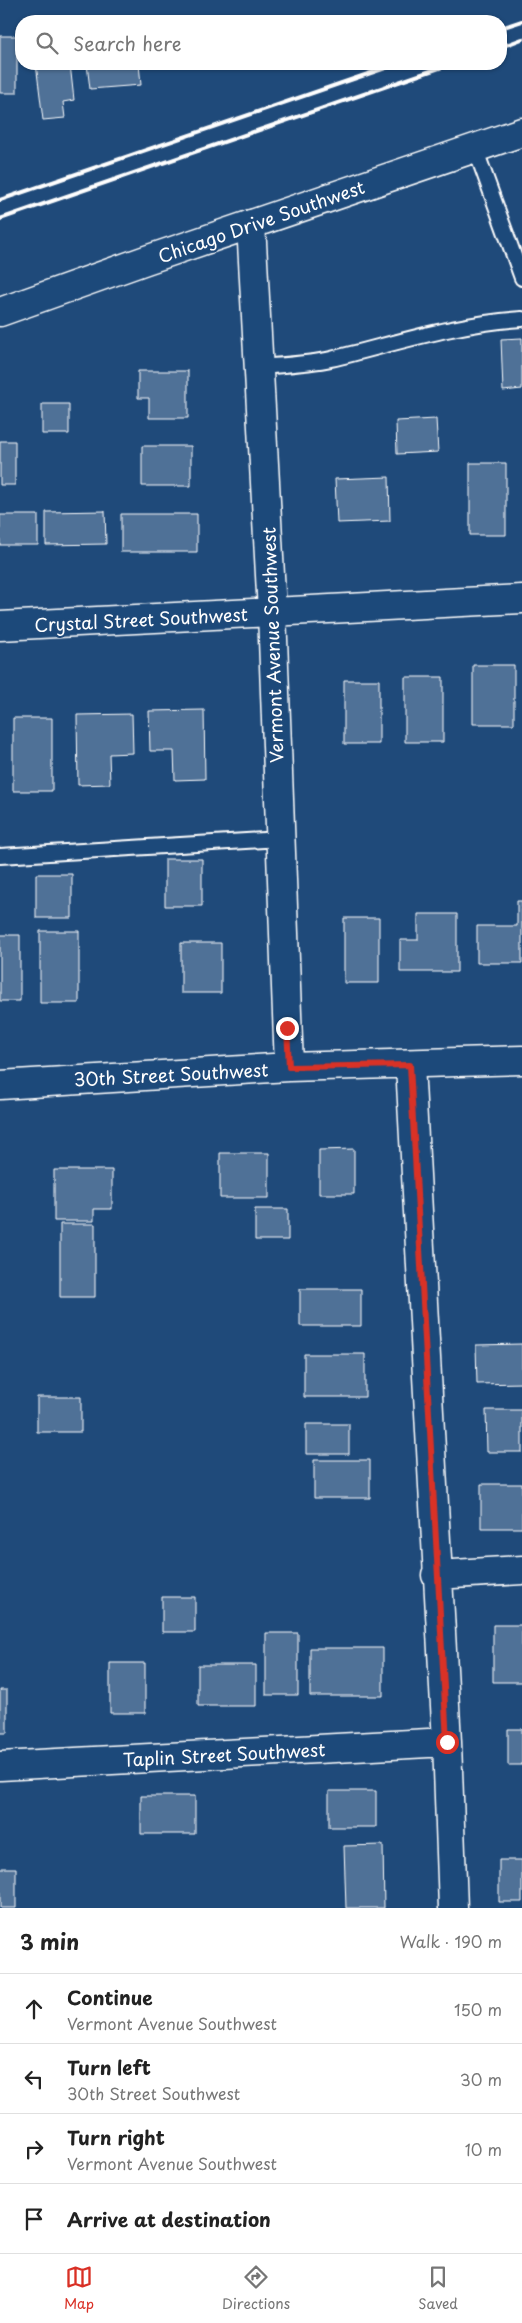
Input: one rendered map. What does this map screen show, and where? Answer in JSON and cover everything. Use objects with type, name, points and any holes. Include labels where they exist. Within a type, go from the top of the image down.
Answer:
[{"type":"street","name":"Chicago Drive Southwest","points":[[0,312],[522,132]]},
{"type":"street","name":"Vermont Avenue Southwest","points":[[251,224],[272,612],[289,1067]]},
{"type":"street","name":"Crystal Street Southwest","points":[[0,626],[522,600]]},
{"type":"street","name":"30th Street Southwest","points":[[0,1085],[289,1067],[410,1065],[522,1060]]},
{"type":"street","points":[[410,1065],[436,1575],[447,1742],[453,1908]]},
{"type":"street","points":[[436,1575],[522,1570]]},
{"type":"street","name":"Taplin Street Southwest","points":[[0,1766],[447,1742]]},
{"type":"lane","points":[[475,148],[522,278]]},
{"type":"lane","points":[[259,367],[329,359],[421,334],[505,320],[522,320]]},
{"type":"lane","points":[[0,856],[280,839]]},
{"type":"building","points":[[0,36],[15,36],[17,93],[0,93]]},
{"type":"building","points":[[37,70],[71,70],[74,100],[63,102],[65,118],[43,120]]},
{"type":"building","points":[[88,70],[140,70],[141,85],[90,89]]},
{"type":"building","points":[[522,338],[522,389],[503,391],[501,339]]},
{"type":"building","points":[[138,371],[188,371],[188,418],[149,418],[149,398],[138,398]]},
{"type":"building","points":[[42,404],[69,404],[69,434],[42,434]]},
{"type":"building","points":[[436,419],[438,452],[397,454],[396,421]]},
{"type":"building","points":[[0,441],[15,441],[15,485],[0,485]]},
{"type":"building","points":[[142,446],[191,446],[191,486],[142,486]]},
{"type":"building","points":[[470,463],[506,463],[506,535],[470,535]]},
{"type":"building","points":[[389,477],[390,521],[337,523],[335,479]]},
{"type":"building","points":[[105,511],[106,544],[46,545],[46,512]]},
{"type":"building","points":[[121,514],[197,514],[197,552],[121,552]]},
{"type":"building","points":[[0,515],[38,515],[38,545],[0,545]]},
{"type":"building","points":[[473,665],[514,665],[514,724],[473,724]]},
{"type":"building","points":[[405,677],[443,677],[443,742],[405,742]]},
{"type":"building","points":[[344,680],[379,680],[379,744],[344,744]]},
{"type":"building","points":[[204,710],[205,779],[175,780],[174,751],[150,751],[149,711]]},
{"type":"building","points":[[132,714],[133,753],[109,754],[110,784],[78,785],[77,715]]},
{"type":"building","points":[[13,718],[52,718],[52,791],[13,791]]},
{"type":"building","points":[[165,859],[202,859],[202,906],[165,906]]},
{"type":"building","points":[[36,874],[72,874],[72,918],[36,918]]},
{"type":"building","points":[[517,901],[522,901],[522,963],[477,963],[477,926],[517,926]]},
{"type":"building","points":[[418,914],[457,914],[457,972],[400,972],[400,940],[418,940]]},
{"type":"building","points":[[344,918],[379,918],[379,983],[344,983]]},
{"type":"building","points":[[40,931],[79,931],[79,1003],[40,1003]]},
{"type":"building","points":[[0,935],[20,935],[20,1001],[0,1001]]},
{"type":"building","points":[[181,943],[221,943],[221,993],[181,993]]},
{"type":"building","points":[[354,1149],[354,1194],[319,1194],[319,1150]]},
{"type":"building","points":[[220,1153],[269,1153],[269,1198],[220,1198]]},
{"type":"building","points":[[54,1170],[112,1170],[112,1209],[94,1209],[94,1221],[54,1221]]},
{"type":"building","points":[[255,1209],[288,1209],[288,1240],[255,1240]]},
{"type":"building","points":[[60,1224],[95,1224],[95,1297],[60,1297]]},
{"type":"building","points":[[300,1289],[361,1289],[361,1326],[300,1326]]},
{"type":"building","points":[[522,1344],[522,1383],[477,1384],[476,1345]]},
{"type":"building","points":[[304,1354],[365,1354],[365,1397],[304,1397]]},
{"type":"building","points":[[37,1397],[81,1397],[81,1432],[37,1432]]},
{"type":"building","points":[[486,1410],[522,1410],[522,1452],[487,1452]]},
{"type":"building","points":[[306,1424],[349,1424],[349,1454],[306,1454]]},
{"type":"building","points":[[314,1460],[370,1460],[370,1498],[314,1498]]},
{"type":"building","points":[[481,1484],[522,1484],[522,1528],[481,1528]]},
{"type":"building","points":[[162,1597],[195,1597],[195,1632],[162,1632]]},
{"type":"building","points":[[493,1625],[522,1625],[522,1682],[493,1682]]},
{"type":"building","points":[[266,1633],[298,1633],[298,1695],[266,1695]]},
{"type":"building","points":[[310,1648],[383,1648],[383,1696],[310,1696]]},
{"type":"building","points":[[110,1663],[145,1663],[145,1713],[110,1713]]},
{"type":"building","points":[[198,1665],[256,1665],[256,1706],[198,1706]]},
{"type":"building","points":[[0,1690],[7,1690],[7,1733],[0,1733]]},
{"type":"building","points":[[508,1729],[522,1729],[522,1765],[508,1765]]},
{"type":"building","points":[[329,1791],[376,1791],[376,1827],[329,1827]]},
{"type":"building","points":[[141,1796],[195,1796],[195,1834],[141,1834]]},
{"type":"building","points":[[383,1845],[384,1908],[346,1908],[344,1846]]},
{"type":"building","points":[[499,1860],[522,1860],[522,1902],[499,1902]]},
{"type":"building","points":[[0,1868],[16,1868],[16,1908],[0,1908]]},
{"type":"railway","points":[[507,26],[522,21]]},
{"type":"railway","points":[[507,45],[522,39]]},
{"type":"railway","points":[[0,200],[379,70]]},
{"type":"railway","points":[[0,219],[434,70]]},
{"type":"route","points":[[287,1028],[289,1067],[410,1065],[436,1575],[447,1742]]}]
